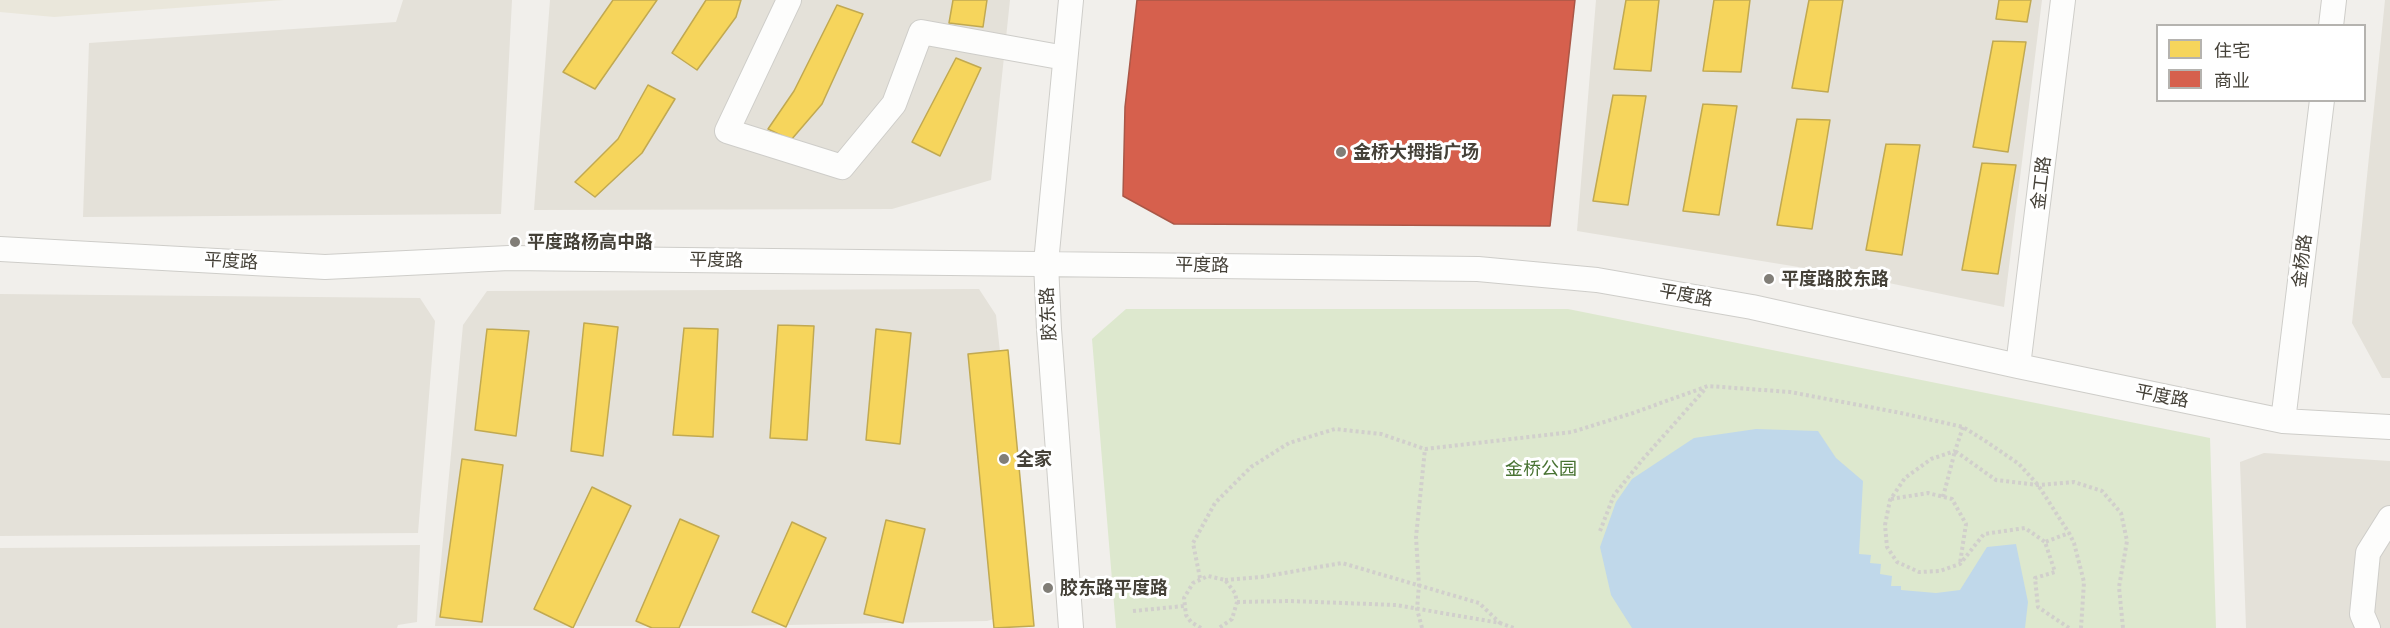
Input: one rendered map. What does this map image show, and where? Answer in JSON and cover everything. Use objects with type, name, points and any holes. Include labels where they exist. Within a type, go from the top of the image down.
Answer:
[{"type":"street","points":[[789,0],[727,131],[842,167],[894,104],[921,32],[1065,58]]},
{"type":"street","name":"胶东路","points":[[1071,0],[1046,263],[1071,628]]},
{"type":"street","name":"金工路","points":[[2018,366],[2063,0]]},
{"type":"street","points":[[2331,24],[2334,0]]},
{"type":"street","name":"金杨路","points":[[2283,421],[2322,102]]},
{"type":"street","name":"平度路","points":[[0,249],[325,267],[509,258],[1479,269],[1597,280],[1752,307],[2018,366],[2283,421],[2390,427]]},
{"type":"street","points":[[2368,628],[2362,614],[2368,553],[2390,518]]},
{"type":"path","points":[[1600,531],[1614,495],[1708,386]]},
{"type":"path","points":[[1200,578],[1193,543],[1215,503],[1251,468],[1289,443],[1335,429],[1381,434],[1425,449],[1572,432],[1633,414],[1708,386],[1790,392],[1962,427],[2019,465],[2038,485],[2069,532],[2084,582],[2081,628]]},
{"type":"path","points":[[1943,497],[1962,427]]},
{"type":"path","points":[[1422,628],[1417,609],[1419,585],[1416,537],[1425,449]]},
{"type":"path","points":[[1954,451],[1996,480],[2038,485],[2074,482],[2102,491],[2121,513],[2127,541],[2119,587],[2124,628]]},
{"type":"path","points":[[1954,451],[1931,459],[1905,478],[1890,500],[1885,525],[1887,547],[1897,562],[1919,572],[1940,571],[1960,564],[1983,534],[2025,528],[2045,542],[2055,572],[2035,578],[2038,607],[2069,628]]},
{"type":"path","points":[[1890,500],[1928,493],[1952,499],[1966,524],[1960,564]]},
{"type":"path","points":[[2045,542],[2069,532]]},
{"type":"path","points":[[1201,628],[1191,622],[1184,606],[1187,590],[1200,578],[1208,576],[1225,580],[1261,577],[1342,562],[1479,603],[1500,623]]},
{"type":"path","points":[[1219,628],[1232,619],[1237,602],[1235,593],[1225,580]]},
{"type":"path","points":[[1237,602],[1290,600],[1396,605],[1500,623],[1514,628]]},
{"type":"path","points":[[1133,611],[1184,606]]},
{"type":"shaded area","points":[[0,0],[284,0],[54,17],[0,12]]},
{"type":"shaded area","points":[[403,0],[512,0],[501,214],[83,217],[89,43],[396,22]]},
{"type":"shaded area","points":[[550,0],[1010,0],[991,180],[892,209],[534,210]]},
{"type":"shaded area","points":[[1596,0],[2042,0],[2004,307],[1860,277],[1577,231]]},
{"type":"shaded area","points":[[2385,0],[2390,0],[2390,378],[2382,378],[2352,323]]},
{"type":"shaded area","points":[[979,289],[996,315],[1028,609],[987,621],[738,626],[435,626],[463,325],[487,291]]},
{"type":"shaded area","points":[[0,294],[420,298],[435,321],[418,533],[0,536]]},
{"type":"shaded area","points":[[2264,453],[2390,461],[2390,628],[2246,628],[2240,462]]},
{"type":"shaded area","points":[[420,545],[417,622],[398,625],[397,628],[0,628],[0,548]]},
{"type":"green space","name":"金桥公园","points":[[1126,309],[1568,309],[2210,438],[2216,628],[1116,628],[1092,339]]},
{"type":"water","points":[[1756,429],[1818,431],[1836,458],[1863,481],[1859,554],[1871,555],[1870,563],[1881,564],[1880,574],[1892,576],[1891,586],[1901,586],[1901,590],[1936,593],[1960,590],[1987,547],[2016,544],[2028,602],[2025,628],[1632,628],[1611,595],[1600,547],[1616,502],[1632,479],[1694,438]]},
{"type":"building: 住宅","points":[[613,0],[657,0],[595,89],[563,72]]},
{"type":"building: 住宅","points":[[706,0],[741,0],[736,17],[697,70],[672,53]]},
{"type":"building: 住宅","points":[[953,0],[987,0],[983,27],[949,23]]},
{"type":"building: 住宅","points":[[1626,0],[1659,0],[1651,71],[1614,69]]},
{"type":"building: 住宅","points":[[1714,0],[1750,0],[1741,72],[1703,71]]},
{"type":"building: 住宅","points":[[1809,0],[1843,0],[1828,92],[1792,88]]},
{"type":"building: 住宅","points":[[1999,0],[2031,0],[2027,22],[1996,19]]},
{"type":"building: 住宅","points":[[837,5],[863,14],[822,104],[791,140],[768,129],[794,91]]},
{"type":"building: 住宅","points":[[1993,41],[2026,42],[2008,152],[1973,147]]},
{"type":"building: 住宅","points":[[956,58],[981,68],[940,156],[912,142]]},
{"type":"building: 住宅","points":[[648,85],[675,99],[642,153],[595,197],[575,182],[618,139]]},
{"type":"building: 住宅","points":[[1613,95],[1646,96],[1628,205],[1593,201]]},
{"type":"building: 住宅","points":[[1703,104],[1737,106],[1719,215],[1683,211]]},
{"type":"building: 住宅","points":[[1797,119],[1830,120],[1812,229],[1777,225]]},
{"type":"building: 住宅","points":[[1886,144],[1920,145],[1902,255],[1866,250]]},
{"type":"building: 住宅","points":[[1982,163],[2016,165],[1998,274],[1962,270]]},
{"type":"building: 住宅","points":[[584,323],[618,327],[603,456],[571,451]]},
{"type":"building: 住宅","points":[[778,325],[814,326],[807,440],[770,438]]},
{"type":"building: 住宅","points":[[684,328],[718,329],[713,437],[673,435]]},
{"type":"building: 住宅","points":[[487,329],[529,331],[516,436],[475,430]]},
{"type":"building: 住宅","points":[[876,329],[911,333],[900,444],[866,440]]},
{"type":"building: 住宅","points":[[1008,350],[1034,626],[994,628],[968,354]]},
{"type":"building: 住宅","points":[[462,459],[503,465],[482,622],[440,617]]},
{"type":"building: 住宅","points":[[592,487],[631,506],[573,628],[534,609]]},
{"type":"building: 住宅","points":[[680,519],[719,536],[679,628],[652,628],[636,621]]},
{"type":"building: 住宅","points":[[886,520],[925,529],[903,623],[864,614]]},
{"type":"building: 住宅","points":[[792,522],[826,538],[786,627],[752,612]]},
{"type":"building: 商业","name":"金桥大拇指广场","points":[[1137,0],[1575,0],[1550,226],[1174,224],[1123,196],[1125,107]]},
{"type":"place","name":"金桥大拇指广场","points":[[1341,152]]},
{"type":"place","name":"平度路杨高中路","points":[[515,242]]},
{"type":"place","name":"平度路胶东路","points":[[1769,279]]},
{"type":"place","name":"全家","points":[[1004,459]]},
{"type":"place","name":"胶东路平度路","points":[[1048,588]]}]
